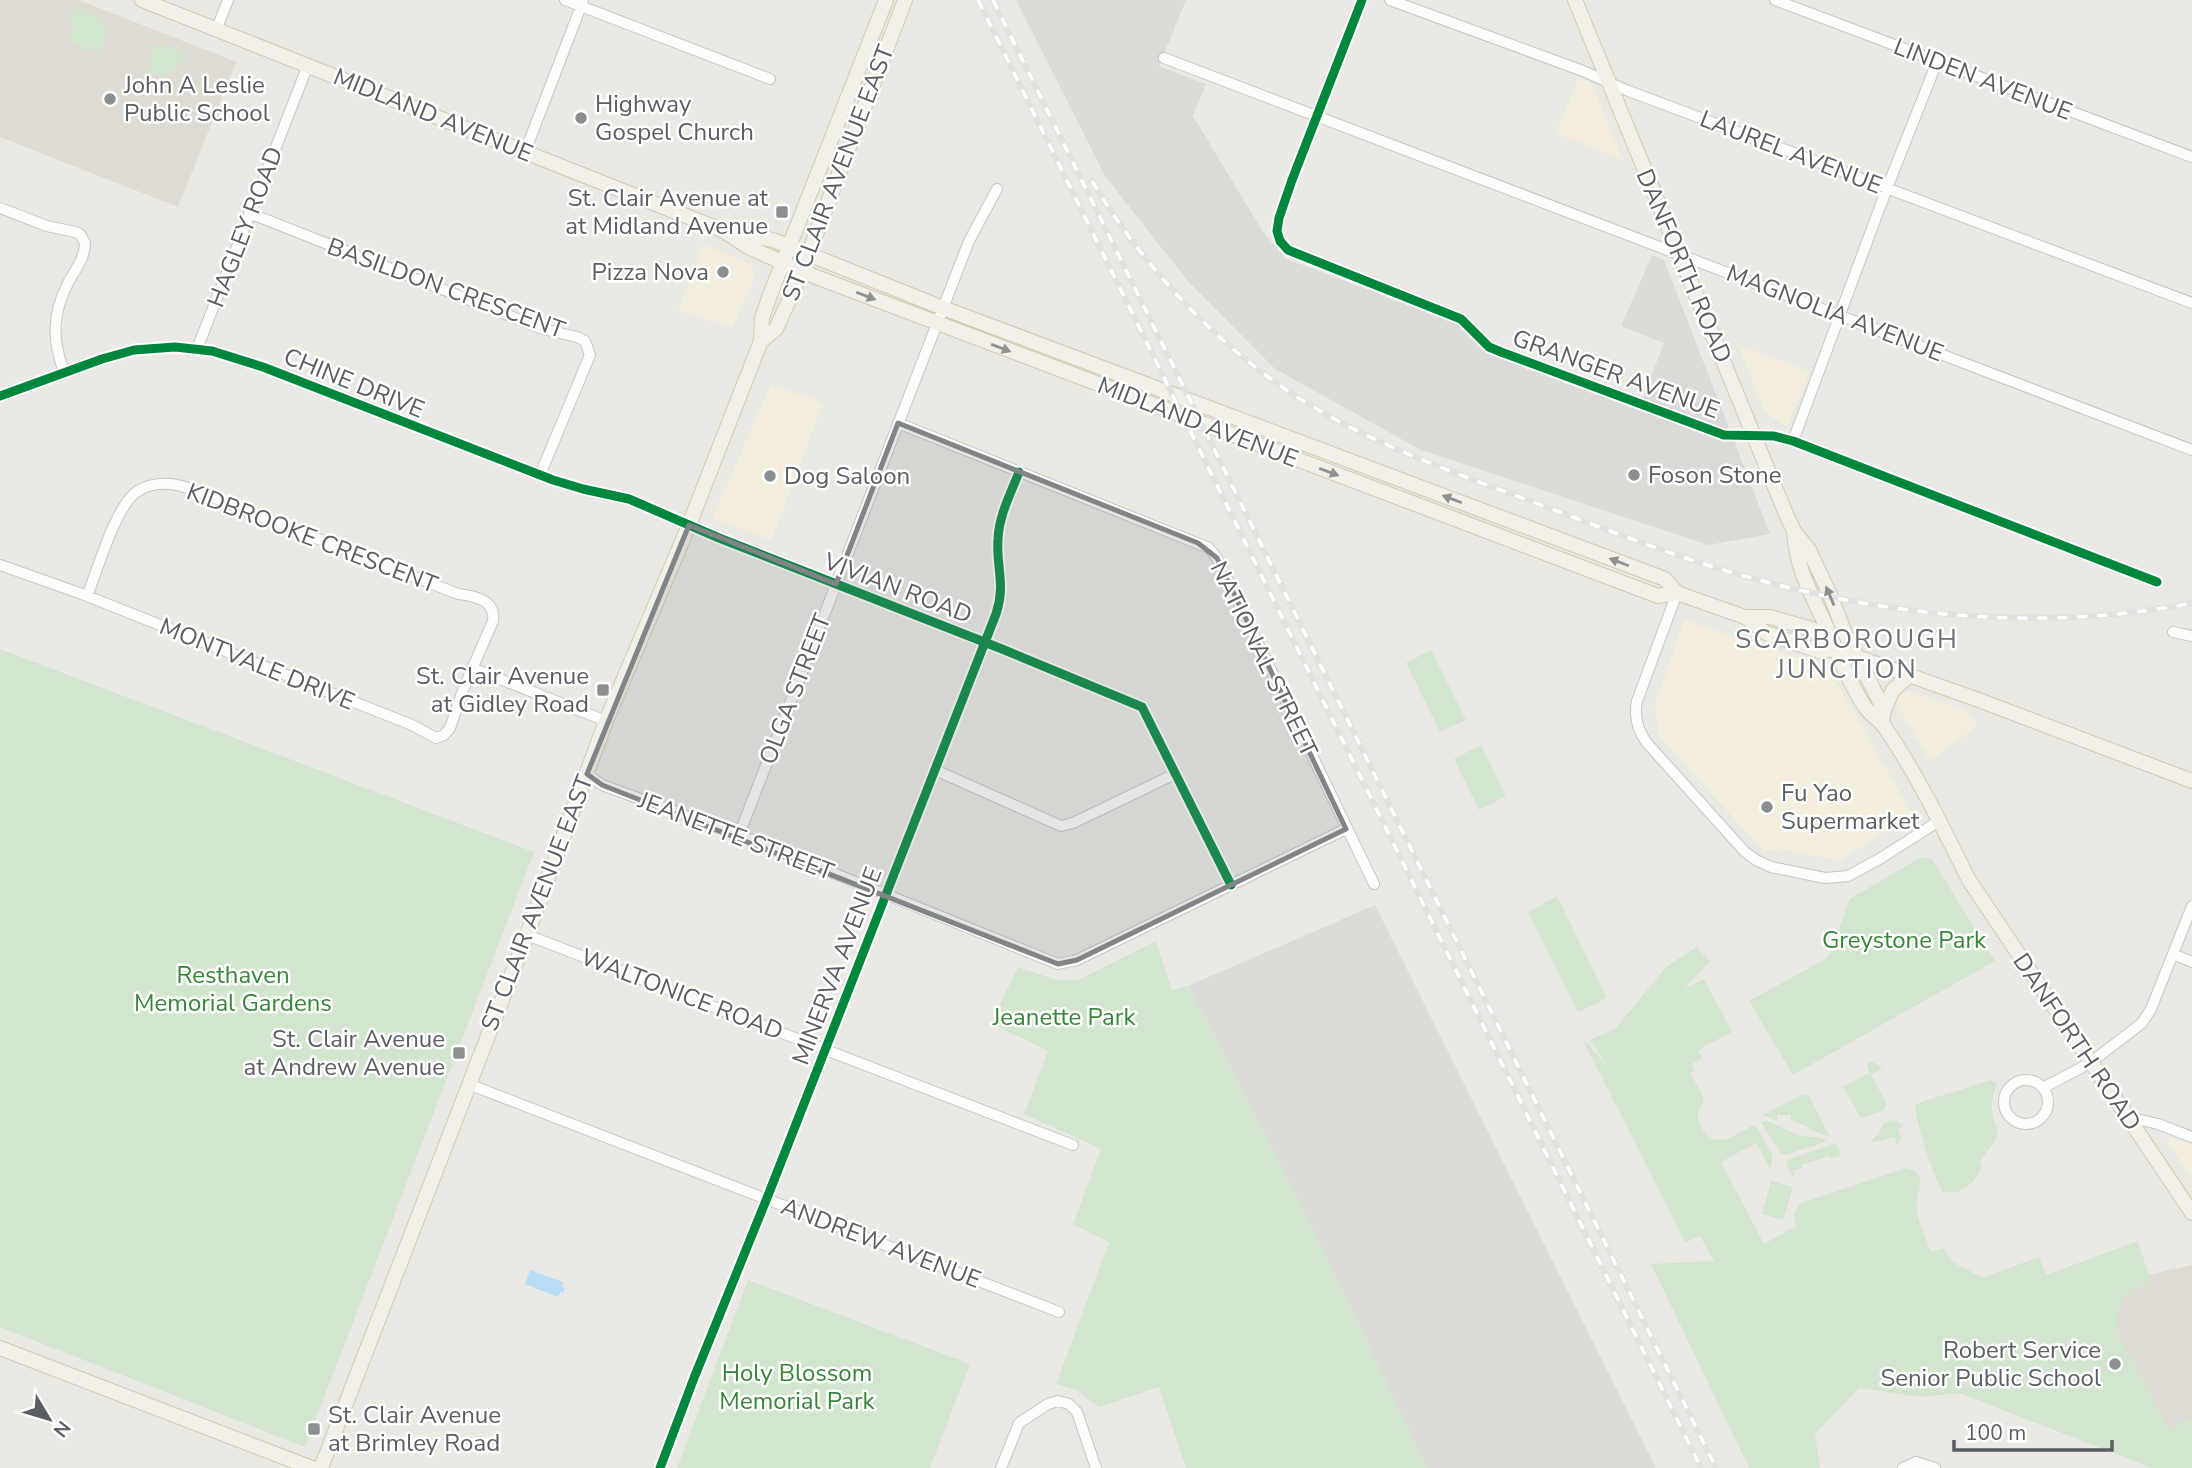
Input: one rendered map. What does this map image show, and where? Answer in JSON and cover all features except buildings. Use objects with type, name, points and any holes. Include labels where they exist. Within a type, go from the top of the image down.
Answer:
[{"type":"main road","name":"MIDLAND AVENUE","points":[[142,0],[724,231],[748,247],[802,271],[937,323],[1658,596],[1677,593],[1745,617],[1770,617],[1812,629],[1835,649],[2192,781]]},
{"type":"main road","name":"ST CLAIR AVENUE EAST","points":[[321,1468],[527,935],[606,720],[689,525],[761,341],[762,318],[886,0]]},
{"type":"main road","name":"ST CLAIR AVENUE EAST","points":[[761,341],[776,329],[802,271],[905,0]]},
{"type":"main road","name":"DANFORTH ROAD","points":[[1575,0],[1794,531],[1809,550],[1883,717],[1969,880],[2192,1213]]},
{"type":"main road","name":"MIDLAND AVENUE","points":[[724,231],[773,240],[808,256],[1665,579],[1677,593]]},
{"type":"main road","name":"DANFORTH ROAD","points":[[1794,531],[1795,553],[1800,570],[1835,649],[1866,709],[1883,717]]},
{"type":"main road","points":[[1883,717],[1893,690],[1909,676]]},
{"type":"main road","points":[[0,1348],[312,1468]]},
{"type":"street","points":[[216,28],[228,0]]},
{"type":"street","points":[[565,0],[582,3],[770,79]]},
{"type":"street","name":"GRANGER AVENUE","points":[[1363,0],[1279,218],[1277,231],[1280,241],[1288,250],[1461,320],[1489,347],[1501,352],[1724,435],[1774,436],[1793,441],[2157,582]]},
{"type":"street","name":"LAUREL AVENUE","points":[[1390,0],[2192,303]]},
{"type":"street","name":"LINDEN AVENUE","points":[[1775,0],[2192,157]]},
{"type":"street","points":[[525,152],[582,3]]},
{"type":"street","name":"MAGNOLIA AVENUE","points":[[1164,58],[2192,450]]},
{"type":"street","points":[[1793,441],[1937,62]]},
{"type":"street","name":"HAGLEY ROAD","points":[[197,349],[308,65]]},
{"type":"street","name":"OLGA STREET","points":[[739,835],[969,242],[998,189]]},
{"type":"street","points":[[0,208],[47,226],[80,234],[85,243],[80,262],[56,315],[55,343],[64,372]]},
{"type":"street","name":"BASILDON CRESCENT","points":[[249,213],[543,329],[585,341],[590,355],[540,475]]},
{"type":"street","name":"CHINE DRIVE","points":[[0,396],[134,350],[175,347],[212,351],[263,367],[540,475],[583,489],[629,499],[689,525]]},
{"type":"street","name":"NATIONAL STREET","points":[[898,423],[1209,548],[1217,558],[1374,884]]},
{"type":"street","name":"MINERVA AVENUE","points":[[660,1468],[996,614],[1002,591],[998,539],[1001,516],[1019,472]]},
{"type":"street","name":"KIDBROOKE CRESCENT","points":[[87,596],[117,520],[133,495],[142,488],[156,484],[181,486],[490,604],[494,612],[493,621],[472,668]]},
{"type":"street","name":"VIVIAN ROAD","points":[[689,525],[1142,707],[1231,885]]},
{"type":"street","name":"MONTVALE DRIVE","points":[[0,565],[87,596],[412,725],[436,738],[444,735],[450,728],[472,668]]},
{"type":"street","points":[[1677,593],[1637,701],[1638,727],[1647,743],[1747,854],[1771,867],[1840,878],[1859,871],[1939,821]]},
{"type":"street","points":[[2173,632],[2192,636]]},
{"type":"street","points":[[472,668],[606,720]]},
{"type":"street","points":[[935,770],[1060,826],[1073,823],[1175,775]]},
{"type":"street","name":"JEANETTE STREET","points":[[587,774],[601,785],[739,835],[1063,964],[1077,960],[1346,829]]},
{"type":"street","points":[[2043,1088],[2090,1063],[2142,1023],[2151,1009],[2192,906]]},
{"type":"street","name":"WALTONICE ROAD","points":[[527,935],[1073,1145]]},
{"type":"street","points":[[2173,954],[2192,962]]},
{"type":"street","points":[[2023,1080],[2037,1083],[2043,1088],[2048,1109],[2039,1121],[2033,1124],[2018,1124],[2007,1114],[2003,1100],[2010,1086],[2023,1080]]},
{"type":"street","name":"ANDREW AVENUE","points":[[468,1084],[1059,1312]]},
{"type":"street","points":[[2128,1117],[2158,1124],[2192,1137]]},
{"type":"street","points":[[1002,1468],[1019,1423],[1048,1404],[1058,1401],[1069,1404],[1077,1412],[1096,1468]]},
{"type":"street","points":[[1903,1468],[1916,1462],[1935,1468]]},
{"type":"highlighted area","points":[[898,423],[1198,543],[1217,558],[1346,829],[1077,960],[1058,964],[602,785],[587,774],[689,525],[836,584]]},
{"type":"shaded area","name":"John A Leslie Public School","points":[[0,0],[79,0],[236,62],[178,207],[0,137]]},
{"type":"shaded area","points":[[1016,0],[1186,0],[1159,66],[1206,84],[1193,116],[1263,232],[1285,258],[1462,326],[1487,352],[1639,408],[1664,343],[1621,326],[1652,255],[1664,260],[1770,534],[1709,545],[1421,450],[1275,369],[1187,280],[1105,176]]},
{"type":"shaded area","points":[[1579,78],[1592,84],[1623,160],[1556,133]]},
{"type":"shaded area","points":[[703,244],[748,263],[753,269],[755,277],[732,328],[678,310]]},
{"type":"shaded area","points":[[1738,345],[1810,372],[1787,427],[1766,413]]},
{"type":"shaded area","points":[[771,384],[823,403],[772,540],[712,519]]},
{"type":"shaded area","points":[[1684,620],[1820,665],[1833,675],[1912,814],[1840,861],[1783,849],[1763,850],[1658,735],[1655,705]]},
{"type":"shaded area","points":[[1909,691],[1968,711],[1977,726],[1930,761],[1898,707],[1897,699]]},
{"type":"shaded area","points":[[1375,905],[1656,1468],[1427,1468],[1301,1204],[1188,986]]},
{"type":"shaded area","points":[[2165,1136],[2192,1145],[2192,1181]]},
{"type":"shaded area","name":"Robert Service Senior Public School","points":[[2192,1265],[2192,1468],[2152,1468],[2032,1301]]},
{"type":"green space","points":[[76,9],[94,15],[107,28],[102,49],[96,51],[70,42],[73,25],[70,21]]},
{"type":"green space","points":[[163,45],[183,52],[184,57],[169,74],[155,75],[149,67],[153,47]]},
{"type":"green space","name":"Resthaven Memorial Gardens","points":[[0,649],[534,852],[305,1447],[0,1327]]},
{"type":"green space","points":[[1431,650],[1466,720],[1440,732],[1406,663]]},
{"type":"green space","points":[[1481,745],[1506,796],[1479,810],[1454,759]]},
{"type":"green space","name":"Greystone Park","points":[[1921,857],[1932,859],[1995,961],[1793,1075],[1749,1001],[1824,960],[1829,955],[1850,899]]},
{"type":"green space","points":[[1557,896],[1607,998],[1578,1012],[1528,912]]},
{"type":"green space","name":"Jeanette Park","points":[[1156,941],[1172,990],[1188,986],[1301,1204],[1427,1468],[1186,1468],[1159,1387],[1099,1407],[1077,1390],[1056,1384],[1109,1242],[1073,1224],[1101,1149],[1024,1114],[1048,1051],[991,1023],[1018,967],[1057,980],[1078,980]]},
{"type":"green space","points":[[1696,947],[1710,961],[1684,989],[1704,979],[1732,1032],[1698,1050],[1702,1058],[1692,1064],[1695,1070],[1690,1074],[1700,1089],[1703,1101],[1698,1120],[1709,1136],[1721,1140],[1756,1126],[1773,1156],[1770,1169],[1756,1143],[1721,1162],[1764,1244],[1796,1226],[1793,1213],[1799,1204],[1906,1168],[1914,1170],[1920,1179],[1918,1214],[1931,1252],[1944,1248],[1955,1263],[1982,1278],[2039,1257],[2046,1275],[2138,1241],[2151,1282],[2132,1290],[2124,1297],[2116,1316],[2118,1335],[2169,1430],[2190,1418],[2192,1468],[2152,1468],[1959,1393],[1920,1397],[1859,1388],[1815,1434],[1820,1468],[1749,1468],[1651,1264],[1714,1261],[1700,1236],[1685,1242],[1582,1038],[1607,1065],[1590,1040],[1616,1028],[1666,967]]},
{"type":"green space","points":[[1871,1062],[1882,1069],[1871,1075],[1887,1104],[1883,1111],[1861,1118],[1843,1087],[1869,1073],[1867,1064]]},
{"type":"green space","points":[[1991,1080],[1997,1084],[1992,1107],[1998,1130],[1996,1139],[1980,1161],[1982,1167],[1975,1179],[1967,1187],[1956,1192],[1943,1192],[1926,1151],[1915,1107],[1924,1101]]},
{"type":"green space","points":[[1803,1094],[1809,1096],[1828,1136],[1791,1121],[1791,1115],[1777,1115],[1777,1121],[1763,1115]]},
{"type":"green space","points":[[1891,1120],[1903,1126],[1898,1129],[1901,1138],[1897,1145],[1894,1137],[1870,1143],[1883,1124]]},
{"type":"green space","points":[[1766,1121],[1799,1135],[1827,1141],[1786,1155],[1781,1154],[1761,1122]]},
{"type":"green space","points":[[1836,1143],[1841,1152],[1840,1156],[1830,1159],[1829,1156],[1802,1165],[1802,1168],[1793,1171],[1793,1177],[1786,1163],[1788,1160]]},
{"type":"green space","points":[[1771,1181],[1793,1187],[1783,1220],[1762,1214]]},
{"type":"green space","name":"Holy Blossom Memorial Park","points":[[748,1280],[970,1364],[930,1468],[677,1468]]},
{"type":"water","points":[[530,1270],[563,1282],[563,1293],[560,1292],[558,1297],[525,1284]]},
{"type":"railway","points":[[978,0],[1701,1468]]},
{"type":"railway","points":[[993,0],[1716,1468]]},
{"type":"railway","points":[[1092,181],[1111,212],[1154,269],[1202,321],[1256,368],[1285,389],[1344,424],[1469,478],[1696,562],[1837,598],[1954,615],[2014,618],[2133,612],[2192,603]]},
{"type":"cycle path","points":[[1362,0],[1279,218],[1277,231],[1280,241],[1288,250],[1461,319],[1489,347],[1501,352],[1724,435],[1774,436],[1793,441],[2157,582]]},
{"type":"cycle path","points":[[0,396],[134,350],[175,347],[212,351],[263,367],[553,480],[629,499],[719,538],[1142,707],[1231,885]]},
{"type":"cycle path","points":[[660,1468],[996,614],[1000,594],[999,530],[1019,472]]},
{"type":"place","name":"John A Leslie Public School","points":[[110,99]]},
{"type":"place","name":"Highway Gospel Church","points":[[581,118]]},
{"type":"place","name":"St. Clair Avenue at at Midland Avenue","points":[[782,212]]},
{"type":"place","name":"Pizza Nova","points":[[723,272]]},
{"type":"place","name":"Foson Stone","points":[[1634,475]]},
{"type":"place","name":"Dog Saloon","points":[[770,476]]},
{"type":"place","name":"St. Clair Avenue at Gidley Road","points":[[603,690]]},
{"type":"place","name":"Fu Yao Supermarket","points":[[1767,807]]},
{"type":"place","name":"St. Clair Avenue at Andrew Avenue","points":[[459,1053]]},
{"type":"place","name":"Robert Service Senior Public School","points":[[2115,1364]]},
{"type":"place","name":"St. Clair Avenue at Brimley Road","points":[[314,1429]]},
{"type":"district","name":"SCARBOROUGH JUNCTION","points":[[1847,654]]}]
